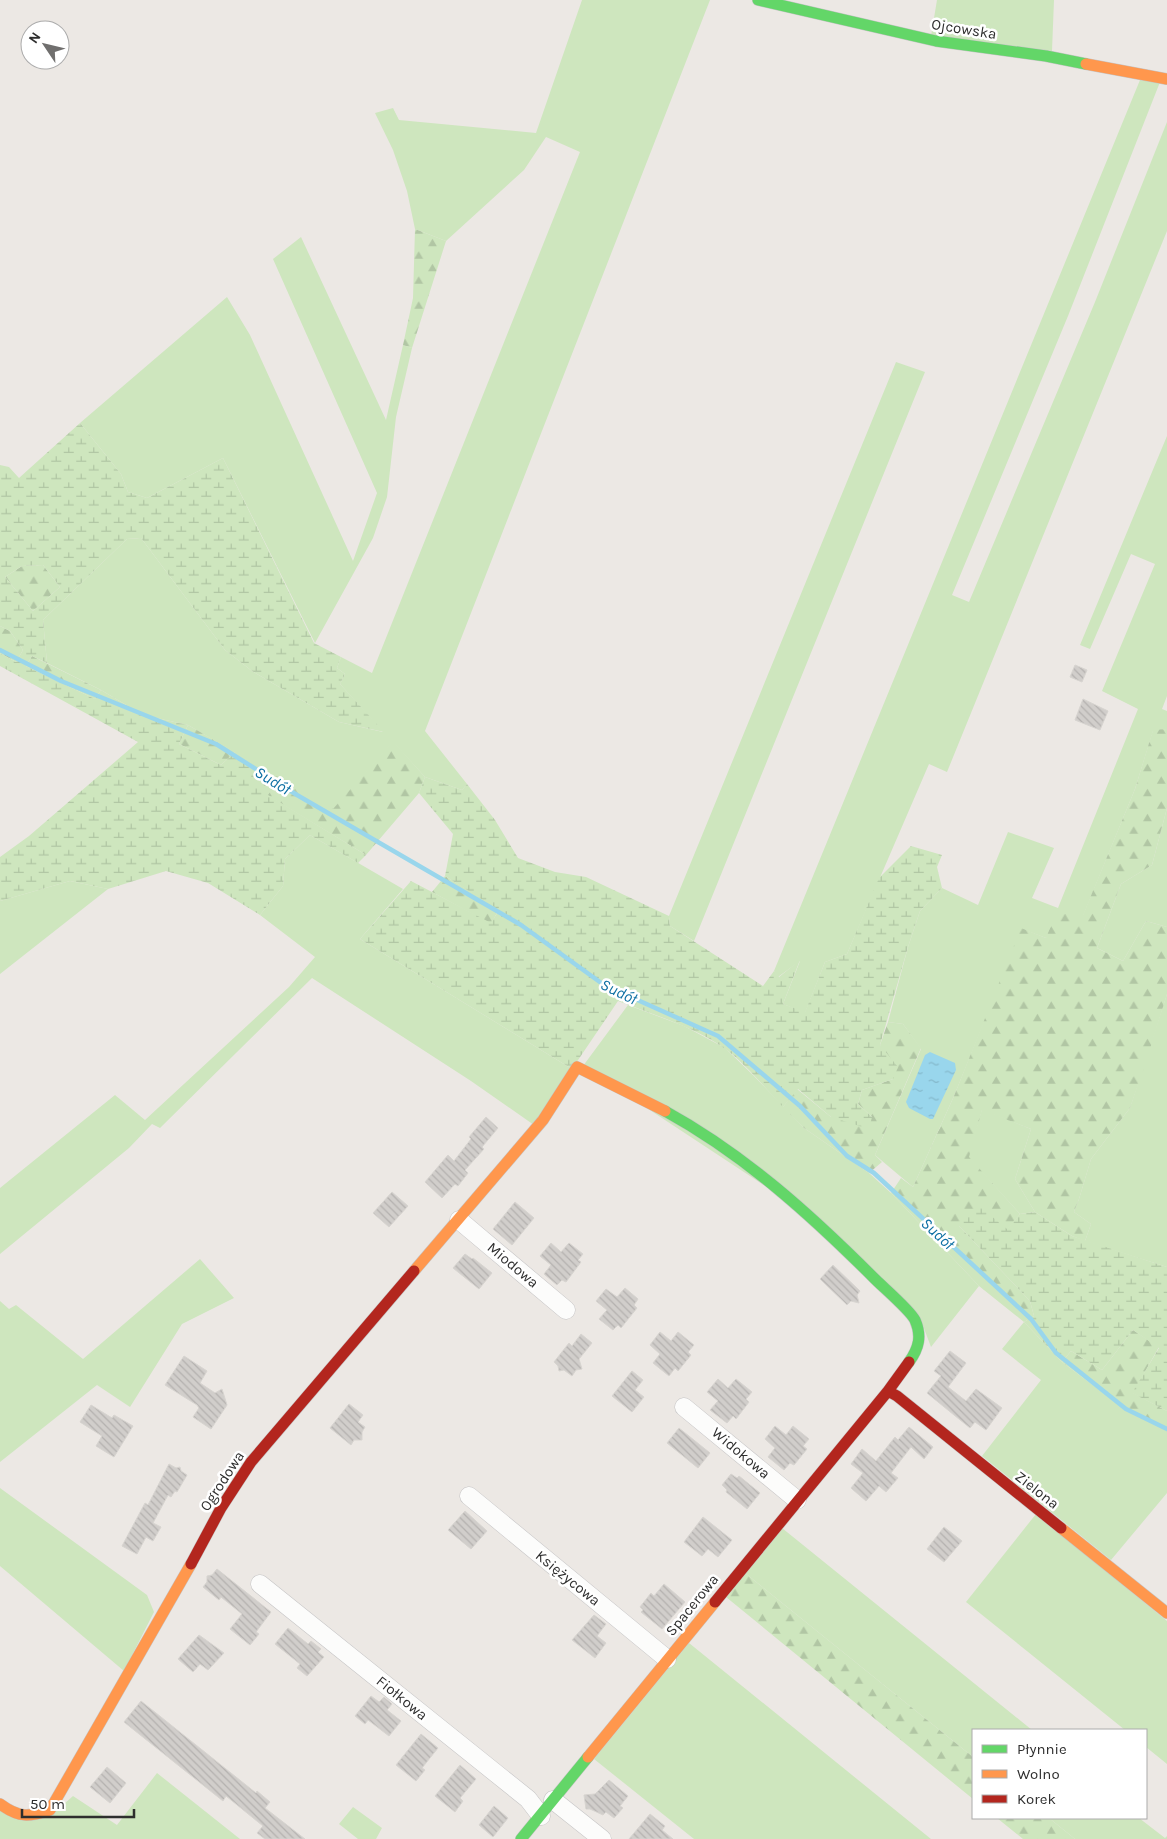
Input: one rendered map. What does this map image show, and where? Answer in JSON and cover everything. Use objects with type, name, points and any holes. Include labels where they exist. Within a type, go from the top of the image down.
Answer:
[{"type":"street","name":"Ojcowska","points":[[758,0],[936,41],[1046,56],[1167,79]]},
{"type":"street","name":"Ogrodowa","points":[[0,1804],[12,1814],[32,1816],[50,1810],[168,1606],[222,1508],[251,1462],[544,1120],[577,1067],[636,1094],[703,1133],[758,1172],[816,1223],[914,1318],[920,1336],[916,1352],[888,1391]]},
{"type":"street","name":"Miodowa","points":[[459,1220],[566,1310]]},
{"type":"street","name":"Spacerowa","points":[[521,1839],[888,1391]]},
{"type":"street","name":"Zielona","points":[[888,1391],[897,1396],[1167,1613]]},
{"type":"street","name":"Widokowa","points":[[684,1407],[797,1500]]},
{"type":"street","name":"Księżycowa","points":[[469,1496],[667,1659]]},
{"type":"street","name":"Fiołkowa","points":[[260,1584],[528,1800],[541,1816]]},
{"type":"street","points":[[553,1800],[602,1839]]},
{"type":"green space","points":[[582,0],[710,0],[425,731],[467,784],[462,790],[425,777],[393,742],[333,810],[188,725],[143,715],[101,690],[47,663],[43,620],[127,539],[141,538],[225,650],[252,671],[339,722],[383,732],[340,684],[345,674],[337,668],[341,657],[372,673],[580,152],[546,137],[524,170],[446,241],[415,229],[407,191],[393,150],[375,113],[393,108],[399,120],[536,133]]},
{"type":"green space","points":[[937,0],[1054,0],[1052,51],[931,36]]},
{"type":"green space","points":[[1140,80],[1160,82],[1068,316],[952,595],[969,602],[1095,302],[1167,122],[1167,231],[947,772],[929,764],[847,954],[825,962],[805,1013],[783,1004],[800,961],[778,977],[774,971]]},
{"type":"green space","points":[[415,229],[446,241],[412,348],[403,345],[413,298]]},
{"type":"green space","points":[[301,237],[386,420],[403,345],[412,348],[396,417],[387,497],[373,538],[315,643],[223,458],[147,498],[128,492],[121,474],[80,423],[227,297],[250,335],[353,561],[377,493],[273,259]]},
{"type":"green space","points":[[896,362],[925,372],[694,941],[670,926],[669,916]]},
{"type":"green space","points":[[80,423],[121,474],[128,492],[147,498],[223,458],[314,643],[341,657],[337,668],[345,674],[340,684],[384,732],[339,722],[252,671],[225,650],[141,538],[127,539],[43,620],[47,663],[32,656],[26,666],[95,699],[101,690],[143,715],[188,725],[179,744],[221,765],[235,752],[280,778],[268,795],[366,855],[358,863],[310,835],[285,859],[283,886],[260,915],[208,883],[166,871],[108,889],[70,881],[0,901],[0,857],[29,836],[138,742],[0,666],[0,653],[16,662],[23,650],[10,631],[0,626],[0,465],[9,467],[19,478]],"holes":[[[43,565],[60,587],[33,611],[5,577],[22,566]]]},
{"type":"green space","points":[[1167,436],[1167,696],[1162,709],[1167,711],[1167,729],[1153,731],[1135,789],[1083,916],[1046,938],[1022,929],[954,1096],[913,1187],[875,1155],[921,1049],[903,1024],[888,1022],[908,947],[920,911],[942,888],[978,905],[1008,832],[1054,848],[1032,898],[1058,908],[1138,709],[1102,691],[1155,564],[1131,554],[1090,649],[1080,645]]},
{"type":"green space","points":[[43,565],[60,587],[33,611],[5,577],[22,566]]},
{"type":"green space","points":[[0,626],[10,631],[23,650],[16,662],[0,653]]},
{"type":"green space","points":[[32,656],[101,690],[95,699],[26,666]]},
{"type":"green space","points":[[188,725],[235,752],[221,765],[179,744]]},
{"type":"green space","points":[[1167,729],[1167,808],[1152,865],[1121,884],[1097,948],[1123,961],[1146,921],[1167,927],[1167,994],[1130,1108],[1091,1159],[1074,1212],[1091,1224],[1085,1241],[1072,1236],[1035,1212],[1015,1179],[1031,1129],[982,1110],[969,1157],[1020,1214],[1007,1230],[959,1226],[1030,1301],[1034,1316],[1024,1322],[979,1286],[891,1193],[901,1178],[913,1187],[954,1096],[1021,928],[1046,938],[1056,913],[1083,915],[1135,789],[1153,730]]},
{"type":"green space","points":[[393,741],[425,777],[419,793],[366,855],[267,795],[280,778],[333,809]]},
{"type":"green space","points":[[425,777],[462,790],[467,784],[495,820],[518,858],[555,872],[586,877],[669,916],[670,926],[763,986],[774,971],[779,977],[800,960],[783,1004],[805,1012],[825,962],[847,954],[879,878],[911,846],[942,855],[937,867],[942,888],[920,911],[880,1045],[898,1067],[893,1079],[862,1090],[858,1104],[872,1117],[869,1129],[831,1117],[798,1089],[783,1107],[747,1068],[712,1040],[686,1027],[618,1001],[572,1069],[360,939],[411,881],[491,923],[499,910],[445,876],[453,834],[419,793]]},
{"type":"green space","points":[[1167,808],[1167,927],[1146,921],[1123,961],[1097,948],[1121,884],[1152,865]]},
{"type":"green space","points":[[310,835],[403,889],[360,939],[572,1069],[534,1125],[471,1081],[312,978],[160,1128],[152,1124],[129,1148],[0,1254],[0,1188],[115,1095],[145,1120],[289,987],[315,957],[260,915],[283,886],[285,859]]},
{"type":"green space","points":[[445,876],[499,909],[491,924],[432,892]]},
{"type":"green space","points":[[70,881],[108,889],[0,974],[0,901]]},
{"type":"green space","points":[[1167,994],[1167,1267],[1085,1241],[1091,1224],[1074,1212],[1091,1159],[1130,1108]]},
{"type":"green space","points":[[628,1005],[684,1026],[725,1048],[804,1128],[869,1173],[891,1193],[979,1286],[931,1347],[919,1315],[823,1224],[583,1066]]},
{"type":"green space","points":[[888,1022],[903,1024],[921,1048],[875,1155],[882,1162],[869,1173],[804,1128],[783,1107],[797,1089],[831,1117],[872,1117],[858,1104],[862,1090],[893,1079],[880,1045]]},
{"type":"green space","points":[[982,1109],[1031,1129],[1015,1179],[1035,1212],[1020,1214],[968,1157]]},
{"type":"green space","points":[[978,1205],[1007,1229],[1020,1214],[1035,1212],[1072,1236],[1167,1267],[1167,1411],[1132,1393],[1159,1348],[1133,1330],[1102,1370],[1071,1351],[1062,1362],[1024,1322],[1034,1316],[1030,1301],[959,1226]]},
{"type":"green space","points":[[200,1259],[234,1298],[182,1324],[130,1407],[97,1385],[0,1462],[0,1301],[9,1309],[16,1305],[83,1359]]},
{"type":"green space","points":[[1024,1322],[1062,1362],[1117,1403],[1167,1429],[1167,1493],[1111,1560],[982,1456],[1041,1380],[1002,1349]]},
{"type":"green space","points":[[1133,1330],[1159,1347],[1133,1393],[1167,1411],[1167,1429],[1117,1403],[1062,1362],[1071,1351],[1102,1370]]},
{"type":"green space","points":[[0,1488],[147,1595],[154,1612],[124,1671],[0,1566]]},
{"type":"green space","points":[[1036,1514],[1167,1621],[1167,1764],[1147,1748],[1147,1729],[1124,1729],[966,1602]]},
{"type":"green space","points":[[782,1528],[1031,1729],[972,1729],[972,1756],[745,1573]]},
{"type":"green space","points":[[745,1573],[972,1756],[972,1798],[726,1597]]},
{"type":"green space","points":[[689,1643],[931,1839],[694,1839],[594,1759]]},
{"type":"green space","points":[[157,1773],[240,1839],[0,1839],[0,1809],[55,1812],[73,1796],[117,1825]]},
{"type":"green space","points":[[353,1807],[382,1828],[376,1839],[358,1839],[339,1824]]},
{"type":"green space","points":[[998,1819],[1050,1819],[1075,1839],[1023,1839]]},
{"type":"green space","points":[[1050,1819],[1140,1819],[1165,1838],[1167,1836],[1167,1839],[1075,1839]]},
{"type":"water","points":[[930,1052],[955,1063],[956,1070],[933,1119],[909,1108],[906,1102],[925,1055]]},
{"type":"building","points":[[1075,665],[1087,670],[1082,682],[1070,677]]},
{"type":"building","points":[[1083,699],[1108,711],[1100,730],[1075,720]]},
{"type":"building","points":[[486,1117],[498,1128],[482,1147],[484,1149],[465,1170],[468,1173],[458,1186],[455,1184],[442,1198],[425,1182],[448,1155],[454,1161],[471,1139],[469,1137]]},
{"type":"building","points":[[392,1192],[408,1206],[389,1227],[373,1213]]},
{"type":"building","points":[[515,1202],[534,1218],[512,1245],[493,1229]]},
{"type":"building","points":[[551,1243],[561,1252],[569,1243],[583,1254],[578,1260],[581,1262],[566,1282],[562,1280],[557,1285],[544,1274],[551,1265],[540,1256]]},
{"type":"building","points":[[465,1254],[492,1273],[479,1289],[453,1268]]},
{"type":"building","points":[[833,1265],[860,1291],[857,1295],[859,1303],[851,1301],[847,1305],[820,1279]]},
{"type":"building","points":[[625,1288],[638,1299],[634,1305],[637,1308],[621,1328],[618,1325],[613,1330],[599,1319],[607,1310],[596,1301],[606,1289],[617,1297]]},
{"type":"building","points":[[660,1332],[671,1341],[678,1332],[694,1345],[688,1352],[691,1355],[678,1371],[675,1368],[669,1376],[653,1363],[660,1354],[650,1345]]},
{"type":"building","points":[[581,1334],[592,1343],[579,1359],[582,1369],[576,1370],[572,1376],[564,1370],[559,1371],[558,1366],[554,1362],[569,1343],[572,1346]]},
{"type":"building","points":[[950,1351],[966,1363],[948,1387],[966,1401],[976,1389],[1002,1408],[986,1430],[975,1422],[970,1428],[927,1393],[941,1376],[934,1371]]},
{"type":"building","points":[[184,1356],[207,1371],[200,1383],[215,1393],[222,1389],[227,1405],[211,1429],[193,1417],[199,1408],[197,1405],[165,1385]]},
{"type":"building","points":[[632,1371],[643,1380],[635,1390],[644,1397],[632,1412],[612,1396]]},
{"type":"building","points":[[718,1379],[728,1388],[736,1379],[752,1392],[746,1399],[749,1402],[736,1419],[733,1416],[727,1423],[710,1410],[718,1401],[707,1392]]},
{"type":"building","points":[[349,1404],[363,1415],[358,1422],[365,1427],[362,1432],[362,1440],[354,1440],[351,1445],[330,1428]]},
{"type":"building","points":[[91,1405],[112,1418],[114,1415],[133,1426],[114,1457],[96,1446],[102,1436],[80,1422]]},
{"type":"building","points":[[775,1426],[786,1435],[793,1426],[809,1439],[803,1446],[807,1449],[794,1465],[790,1463],[784,1470],[768,1457],[775,1448],[765,1439]]},
{"type":"building","points":[[909,1427],[933,1447],[924,1459],[911,1447],[891,1473],[898,1478],[886,1492],[879,1486],[866,1501],[851,1488],[863,1473],[851,1464],[862,1449],[876,1461],[895,1437],[898,1440]]},
{"type":"building","points":[[679,1428],[710,1453],[698,1468],[667,1443]]},
{"type":"building","points":[[169,1464],[176,1468],[180,1467],[181,1471],[187,1475],[177,1492],[175,1491],[171,1497],[168,1495],[153,1523],[161,1527],[153,1541],[146,1537],[137,1554],[122,1546],[145,1503],[148,1505]]},
{"type":"building","points":[[731,1474],[737,1478],[739,1476],[760,1493],[747,1509],[726,1492],[727,1490],[722,1485]]},
{"type":"building","points":[[465,1511],[487,1531],[471,1549],[448,1530]]},
{"type":"building","points":[[703,1517],[732,1540],[718,1557],[708,1549],[702,1556],[684,1542]]},
{"type":"building","points":[[944,1527],[962,1541],[944,1562],[927,1549]]},
{"type":"building","points":[[217,1569],[271,1612],[256,1632],[259,1634],[250,1645],[230,1629],[242,1614],[221,1597],[219,1600],[203,1587],[207,1582],[207,1576],[212,1575]]},
{"type":"building","points":[[664,1584],[685,1602],[662,1629],[641,1612],[643,1610],[640,1607],[651,1593],[654,1596]]},
{"type":"building","points":[[594,1615],[606,1624],[597,1636],[606,1643],[595,1658],[572,1640]]},
{"type":"building","points":[[288,1628],[308,1644],[311,1641],[321,1649],[318,1652],[324,1657],[307,1676],[297,1668],[300,1664],[275,1644]]},
{"type":"building","points":[[199,1635],[224,1653],[208,1670],[200,1664],[193,1672],[178,1659]]},
{"type":"building","points":[[371,1696],[379,1702],[384,1697],[392,1704],[387,1710],[401,1721],[389,1736],[368,1720],[365,1724],[355,1716]]},
{"type":"building","points":[[141,1701],[256,1793],[257,1791],[270,1802],[265,1808],[305,1839],[265,1839],[257,1833],[263,1826],[226,1796],[223,1801],[124,1722]]},
{"type":"building","points":[[421,1734],[438,1748],[422,1768],[425,1770],[416,1781],[396,1765]]},
{"type":"building","points":[[460,1765],[476,1779],[460,1798],[463,1801],[455,1812],[435,1796]]},
{"type":"building","points":[[107,1767],[126,1783],[110,1803],[90,1787]]},
{"type":"building","points":[[609,1780],[628,1796],[620,1806],[623,1808],[614,1818],[606,1812],[603,1815],[586,1809],[584,1795],[595,1794]]},
{"type":"building","points":[[494,1806],[508,1818],[493,1837],[479,1825]]},
{"type":"building","points":[[650,1814],[665,1826],[662,1830],[673,1839],[629,1839]]},
{"type":"waterway","name":"Sudół","points":[[0,650],[61,681],[216,744],[297,795],[521,925],[604,985],[718,1036],[800,1106],[847,1156],[874,1173],[1031,1319],[1056,1353],[1126,1409],[1167,1429]]},
{"type":"traffic: fast","points":[[758,0],[936,41],[1046,56],[1086,64]]},
{"type":"traffic: fast","points":[[665,1111],[723,1147],[802,1209],[903,1305],[915,1320],[919,1337],[917,1347],[909,1362]]},
{"type":"traffic: fast","points":[[521,1839],[588,1757]]},
{"type":"traffic: slow","points":[[1086,64],[1167,79]]},
{"type":"traffic: slow","points":[[414,1271],[543,1120],[577,1067],[665,1111]]},
{"type":"traffic: slow","points":[[1061,1528],[1167,1613]]},
{"type":"traffic: slow","points":[[0,1804],[13,1812],[24,1815],[50,1810],[191,1564]]},
{"type":"traffic: slow","points":[[588,1757],[715,1602]]},
{"type":"traffic: jam","points":[[191,1564],[221,1508],[251,1462],[414,1271]]},
{"type":"traffic: jam","points":[[715,1602],[888,1391],[909,1362]]},
{"type":"traffic: jam","points":[[888,1391],[897,1396],[1061,1528]]}]
